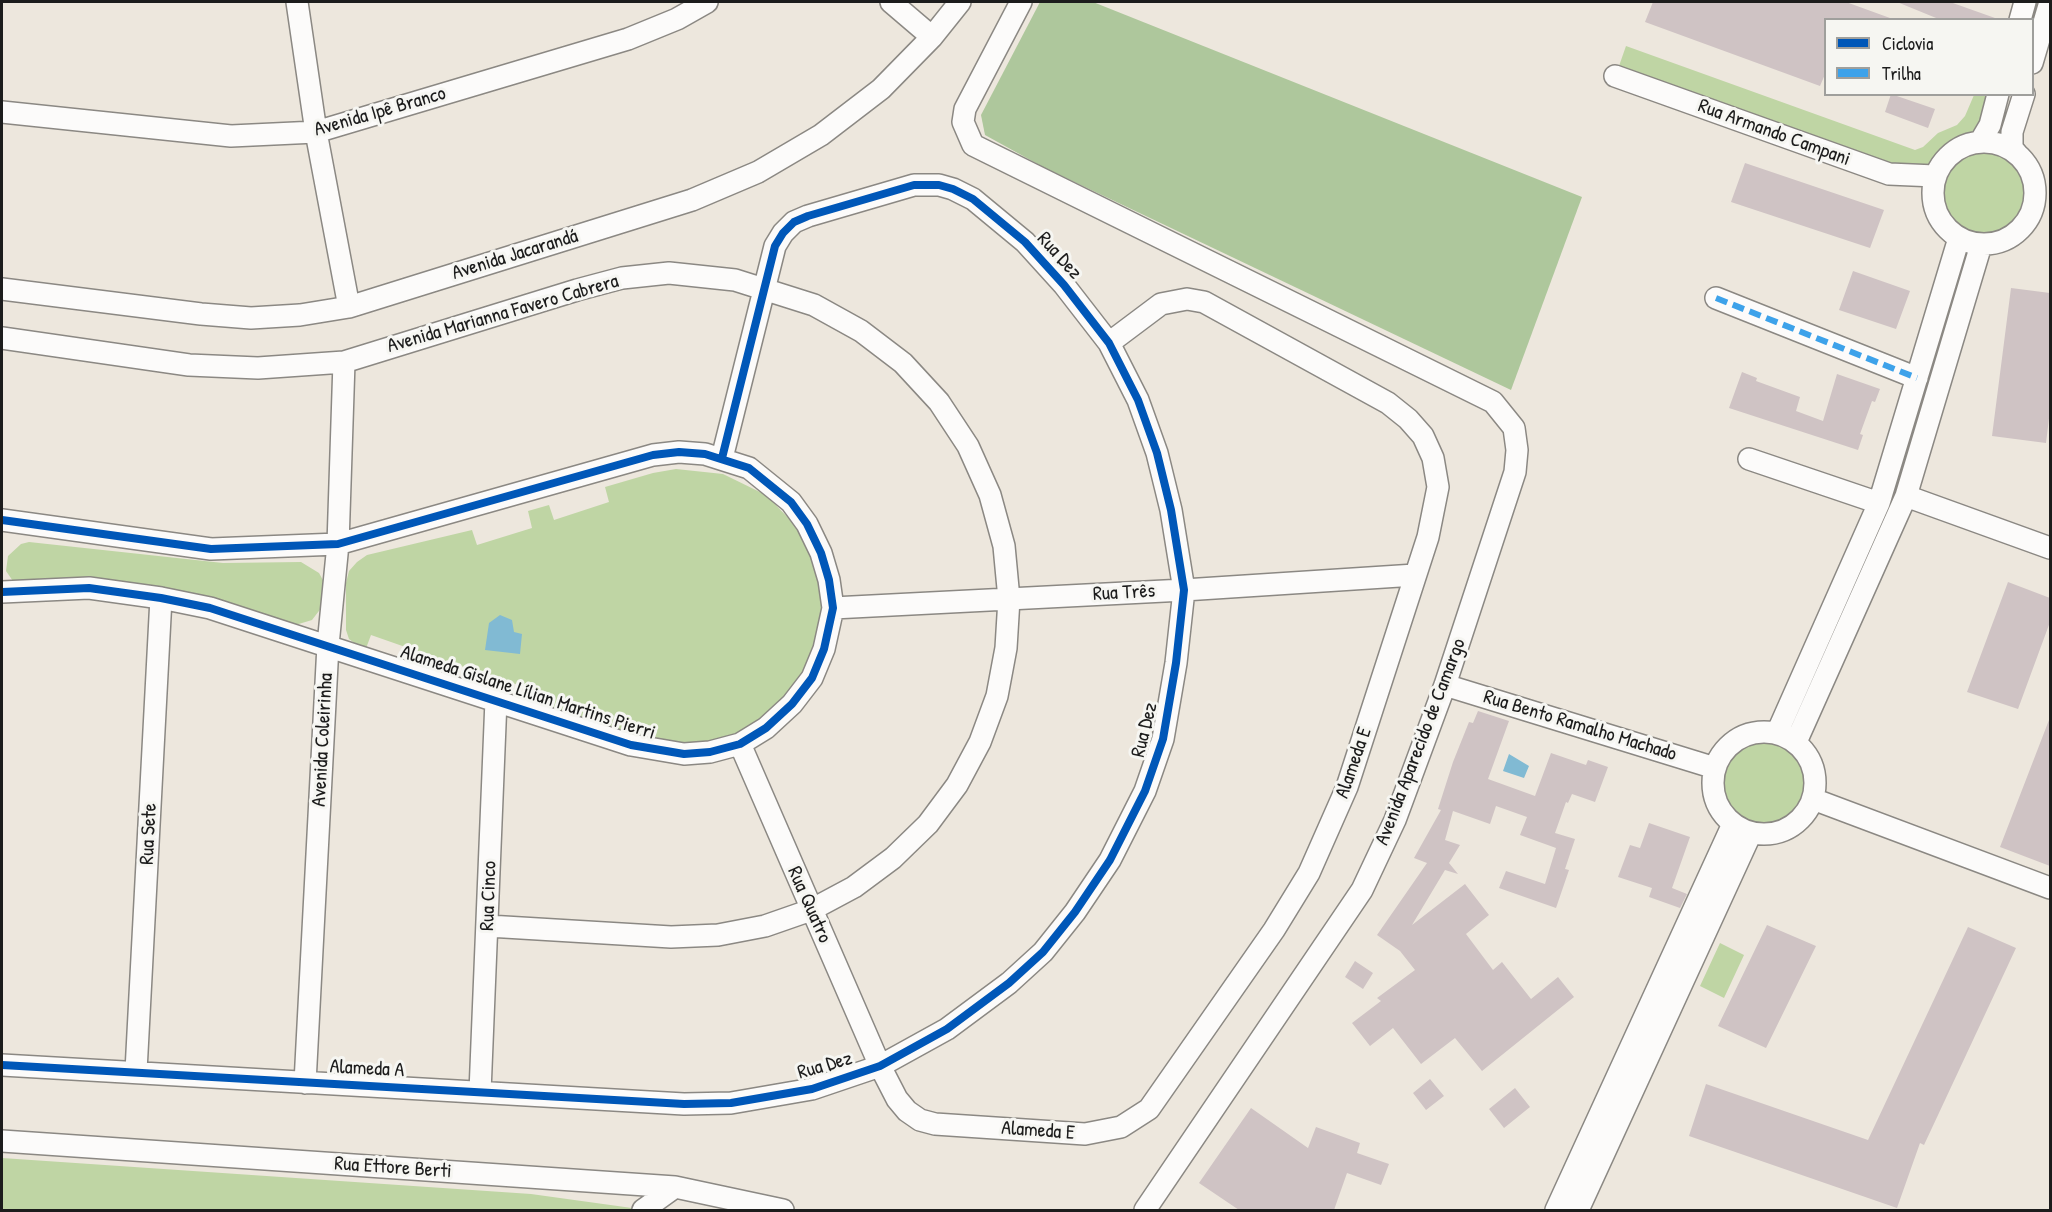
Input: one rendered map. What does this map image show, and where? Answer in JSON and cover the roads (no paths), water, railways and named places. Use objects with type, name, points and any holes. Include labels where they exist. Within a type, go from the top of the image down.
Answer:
[{"type":"street","points":[[297,2],[316,132],[349,307]]},
{"type":"street","name":"Avenida Ipê Branco","points":[[2,112],[231,136],[316,132],[628,39],[677,19],[707,2]]},
{"type":"street","points":[[891,2],[932,38]]},
{"type":"street","name":"Avenida Jacarandá","points":[[2,289],[201,314],[251,318],[300,315],[349,307],[692,200],[758,172],[821,135],[881,89],[932,38],[960,2]]},
{"type":"street","name":"Avenida Aparecido de Camargo","points":[[1021,2],[965,109],[963,122],[973,145],[1493,402],[1514,428],[1517,450],[1515,472],[1445,685],[1395,820],[1362,890],[1145,1210]]},
{"type":"street","points":[[2021,18],[2025,2]]},
{"type":"street","points":[[2034,56],[2050,2]]},
{"type":"street","name":"Rua Armando Campani","points":[[1615,76],[1889,174],[1935,176]]},
{"type":"street","points":[[1980,142],[1990,124],[1997,96]]},
{"type":"street","points":[[2017,154],[2000,145],[1980,142],[1961,147],[1946,159],[1935,176],[1933,194],[1936,212],[1945,227],[1959,238],[1981,245],[1998,243],[2012,236],[2042,209],[2029,170],[2017,154],[2012,148],[2012,132],[2023,96]]},
{"type":"street","name":"Rua Dez","points":[[722,458],[775,246],[783,233],[794,222],[808,216],[914,185],[939,185],[973,199],[1025,242],[1064,285],[1109,343],[1138,400],[1157,453],[1171,510],[1184,590],[1163,739],[1145,791],[1110,860],[1075,912],[1043,952],[1009,983],[947,1029],[880,1066],[812,1089],[731,1103]]},
{"type":"street","points":[[1786,737],[1879,503],[1959,238]]},
{"type":"street","points":[[1786,737],[1906,496],[1981,245]]},
{"type":"street","name":"Avenida Marianna Favero Cabrera","points":[[2,338],[189,365],[258,368],[344,362],[577,290],[622,278],[669,273],[735,280],[814,305],[861,331],[903,363],[939,402],[968,446],[990,495],[1004,546],[1009,599],[1006,648],[997,696],[980,742],[957,785],[928,824],[893,858],[854,887],[811,910],[765,926],[718,935],[682,937],[488,926]]},
{"type":"street","points":[[1716,298],[1917,378]]},
{"type":"street","name":"Alameda E","points":[[880,1066],[897,1099],[907,1111],[920,1120],[935,1124],[1085,1134],[1121,1127],[1149,1109],[1274,930],[1309,873],[1347,787],[1428,537],[1438,487],[1433,458],[1423,436],[1388,403],[1203,302],[1187,299],[1161,304],[1109,343]]},
{"type":"street","name":"Avenida Coleirinha","points":[[305,1083],[328,645],[338,544],[344,362]]},
{"type":"street","name":"Alameda Gislane Lílian Martins Pierri","points":[[2,520],[211,549],[338,544],[653,455],[679,452],[722,458],[749,468],[791,502],[807,524],[821,553],[829,580],[833,608],[824,649],[812,678],[792,704],[766,728],[740,744],[710,752],[684,754],[657,752],[210,608],[161,598],[89,588],[2,592]]},
{"type":"street","points":[[1749,459],[1879,503]]},
{"type":"street","points":[[1906,496],[2050,548]]},
{"type":"street","name":"Rua Três","points":[[833,608],[1184,590],[1415,575]]},
{"type":"street","name":"Rua Sete","points":[[136,1071],[161,598]]},
{"type":"street","name":"Rua Bento Ramalho Machado","points":[[1445,685],[1715,768]]},
{"type":"street","name":"Rua Cinco","points":[[480,1092],[496,700]]},
{"type":"street","points":[[1758,732],[1786,737],[1809,758],[1815,778],[1813,799],[1804,816],[1789,828],[1770,834],[1742,828],[1719,809],[1713,789],[1715,768],[1724,751],[1739,738],[1758,732]]},
{"type":"street","name":"Rua Quatro","points":[[740,744],[880,1066]]},
{"type":"street","points":[[1813,799],[2050,888]]},
{"type":"street","points":[[1556,1210],[1742,828]]},
{"type":"street","points":[[1578,1210],[1742,828]]},
{"type":"street","name":"Alameda A","points":[[2,1065],[684,1104],[731,1103]]},
{"type":"street","name":"Rua Ettore Berti","points":[[2,1142],[675,1187],[783,1210]]},
{"type":"street","points":[[643,1210],[675,1187]]},
{"type":"water","points":[[500,615],[512,620],[514,632],[522,634],[520,654],[485,650],[489,623]]},
{"type":"water","points":[[1509,754],[1529,766],[1524,778],[1503,771]]}]
